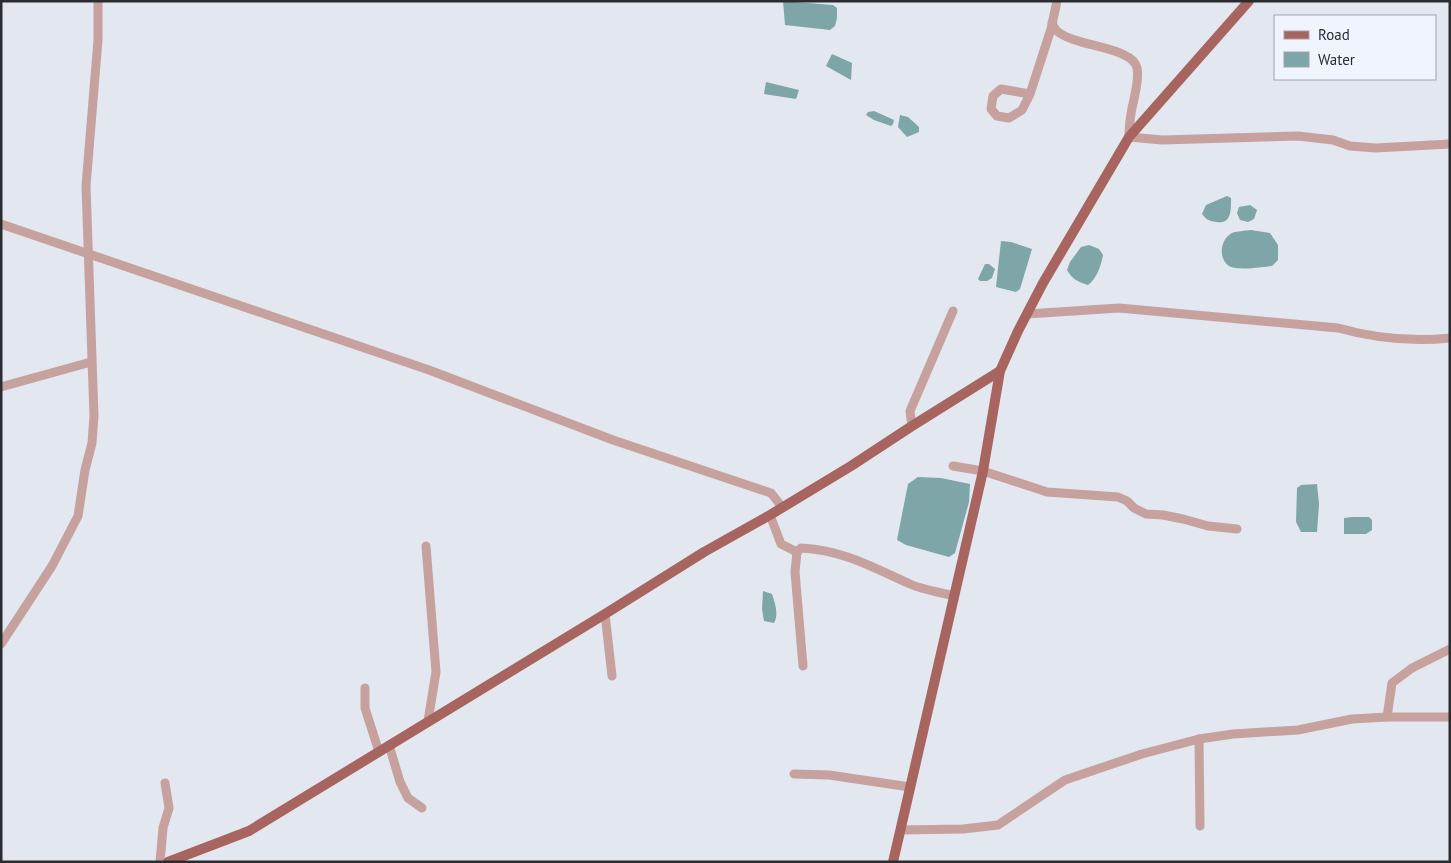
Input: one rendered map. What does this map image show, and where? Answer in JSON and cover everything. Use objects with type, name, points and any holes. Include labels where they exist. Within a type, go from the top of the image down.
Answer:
[{"type":"main road","points":[[893,862],[983,471],[1000,371],[1043,283],[1129,137],[1249,1]]},
{"type":"main road","points":[[168,862],[248,831],[704,552],[851,466],[1000,371]]},
{"type":"street","points":[[1,644],[52,566],[78,516],[85,470],[92,443],[94,416],[86,186],[98,40],[98,1]]},
{"type":"street","points":[[1030,94],[1057,1]]},
{"type":"street","points":[[1052,23],[1056,30],[1080,43],[1127,56],[1134,61],[1137,67],[1138,81],[1129,125],[1129,137],[1162,140],[1298,136],[1333,140],[1350,146],[1376,148],[1412,148],[1450,144]]},
{"type":"street","points":[[1,224],[420,367],[613,440],[771,493],[782,507]]},
{"type":"street","points":[[1027,314],[1119,308],[1338,328],[1367,336],[1432,340],[1450,338]]},
{"type":"street","points":[[912,426],[910,410],[953,311]]},
{"type":"street","points":[[1,387],[91,362]]},
{"type":"street","points":[[953,466],[983,471],[1047,492],[1118,497],[1128,501],[1134,508],[1146,514],[1176,517],[1208,526],[1236,529]]},
{"type":"street","points":[[770,515],[781,544],[797,552]]},
{"type":"street","points":[[426,546],[436,672],[428,721]]},
{"type":"street","points":[[803,666],[795,572],[797,552],[801,548],[846,555],[911,584],[954,596]]},
{"type":"street","points":[[605,614],[612,676]]},
{"type":"street","points":[[1387,717],[1392,683],[1412,668],[1450,649]]},
{"type":"street","points":[[365,688],[365,708],[379,752]]},
{"type":"street","points":[[901,830],[963,829],[998,825],[1065,780],[1142,754],[1199,739],[1233,734],[1298,730],[1352,719],[1450,717]]},
{"type":"street","points":[[1199,739],[1200,826]]},
{"type":"street","points":[[389,745],[400,782],[408,798],[422,808]]},
{"type":"street","points":[[794,774],[829,775],[910,787]]},
{"type":"street","points":[[160,862],[163,828],[169,808],[165,783]]},
{"type":"water","points":[[783,1],[833,5],[837,8],[835,26],[830,30],[785,25]]},
{"type":"water","points":[[832,54],[852,63],[851,80],[826,66]]},
{"type":"water","points":[[766,82],[799,90],[796,99],[764,94]]},
{"type":"water","points":[[874,111],[894,120],[893,124],[891,126],[866,115],[868,112]]},
{"type":"water","points":[[900,115],[908,117],[919,127],[919,132],[907,137],[898,127]]},
{"type":"water","points":[[1227,196],[1231,198],[1228,219],[1221,222],[1212,221],[1202,214],[1206,205]]},
{"type":"water","points":[[1250,205],[1257,210],[1254,219],[1248,222],[1240,220],[1237,213],[1239,207]]},
{"type":"water","points":[[1251,230],[1270,233],[1278,245],[1278,260],[1272,266],[1256,268],[1229,266],[1225,263],[1222,254],[1225,240],[1232,233]]},
{"type":"water","points":[[1001,241],[1011,242],[1032,249],[1020,289],[1016,292],[996,287]]},
{"type":"water","points":[[1089,245],[1099,249],[1103,255],[1098,272],[1088,285],[1076,280],[1067,270],[1070,262],[1081,247]]},
{"type":"water","points":[[985,264],[989,264],[995,269],[992,278],[987,281],[980,281],[978,279]]},
{"type":"water","points":[[918,477],[941,478],[970,484],[969,502],[955,553],[949,557],[906,545],[897,540],[908,484]]},
{"type":"water","points":[[1317,484],[1319,504],[1317,532],[1301,532],[1296,522],[1297,488],[1301,485]]},
{"type":"water","points":[[1369,517],[1372,520],[1372,530],[1366,534],[1344,534],[1344,518]]},
{"type":"water","points":[[763,591],[772,594],[776,613],[774,623],[764,621],[762,609]]}]
